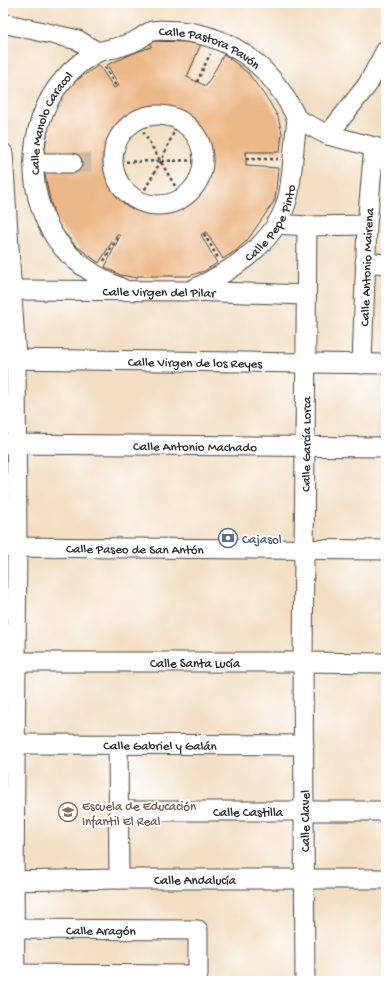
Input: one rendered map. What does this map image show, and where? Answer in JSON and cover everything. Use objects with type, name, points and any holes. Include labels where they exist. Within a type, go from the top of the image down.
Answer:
[{"type":"street","points":[[3,23],[78,40],[97,52]]},
{"type":"street","name":"Calle Pastora Pavón","points":[[97,52],[129,43],[145,34],[157,30],[189,32],[217,39],[242,53],[261,67],[282,91],[297,119]]},
{"type":"street","points":[[328,135],[368,84],[386,50]]},
{"type":"street","name":"Calle Manolo Caracol","points":[[97,52],[74,69],[54,91],[42,117],[36,138],[33,162],[36,188],[47,220],[56,239],[71,255],[96,275],[125,290]]},
{"type":"street","points":[[158,116],[180,118],[197,137],[206,160],[196,184],[184,200],[157,205],[137,202],[119,181],[111,162],[122,135],[136,119],[158,116]]},
{"type":"street","points":[[297,119],[328,135],[380,148]]},
{"type":"street","name":"Calle Pepe Pinto","points":[[189,291],[226,272],[252,253],[269,235],[276,224],[282,214],[289,193],[297,119]]},
{"type":"street","name":"Calle Antonio Mairena","points":[[362,364],[367,225],[380,148]]},
{"type":"street","points":[[11,976],[8,881],[16,744],[9,662],[10,359],[12,290],[3,159],[33,162],[72,163]]},
{"type":"street","points":[[276,224],[307,226],[367,225]]},
{"type":"street","name":"Calle García Lorca","points":[[303,662],[307,226]]},
{"type":"street","points":[[365,262],[386,264]]},
{"type":"street","name":"Calle Virgen del Pilar","points":[[12,290],[189,291],[306,295]]},
{"type":"street","name":"Calle Virgen de los Reyes","points":[[10,359],[386,364]]},
{"type":"street","name":"Calle Antonio Machado","points":[[10,444],[386,447]]},
{"type":"street","name":"Calle Paseo de San Antón","points":[[10,548],[386,550]]},
{"type":"street","name":"Calle Santa Lucía","points":[[9,662],[386,663]]},
{"type":"street","name":"Calle Clavel","points":[[303,662],[305,981]]},
{"type":"street","name":"Calle Gabriel y Galán","points":[[16,744],[304,745]]},
{"type":"street","points":[[118,744],[119,879]]},
{"type":"street","name":"Calle Castilla","points":[[119,811],[386,811]]},
{"type":"street","name":"Calle Andalucía","points":[[8,881],[305,878],[386,879]]},
{"type":"street","name":"Calle Aragón","points":[[9,929],[198,930],[198,975],[11,976]]},
{"type":"path","points":[[197,82],[217,39]]},
{"type":"path","points":[[97,52],[116,86]]},
{"type":"path","points":[[137,202],[161,161],[180,118]]},
{"type":"path","points":[[136,119],[184,200]]},
{"type":"path","points":[[246,159],[292,158]]},
{"type":"path","points":[[111,162],[206,160]]},
{"type":"path","points":[[204,234],[226,272]]},
{"type":"path","points":[[96,275],[119,235]]},
{"type":"building","points":[[150,41],[201,44],[187,77],[206,86],[224,54],[248,73],[268,100],[278,117],[282,133],[280,152],[246,152],[246,166],[278,168],[275,200],[249,238],[237,250],[223,259],[206,232],[201,235],[217,263],[204,271],[189,276],[137,276],[137,278],[120,275],[105,267],[120,236],[117,234],[99,263],[75,245],[61,229],[55,218],[44,170],[44,155],[48,127],[57,104],[71,84],[99,65],[114,88],[119,85],[107,65],[151,47]],"holes":[[[158,110],[181,116],[196,127],[205,142],[208,160],[206,177],[198,191],[185,203],[178,207],[161,210],[144,208],[128,200],[116,187],[109,171],[108,162],[111,144],[120,128],[134,116]]]},
{"type":"tunnel","points":[[72,163],[108,162]]},
{"type":"place","name":"Cajasol","points":[[228,538]]},
{"type":"place","name":"Escuela de Educación Infantil El Real","points":[[68,812]]}]
